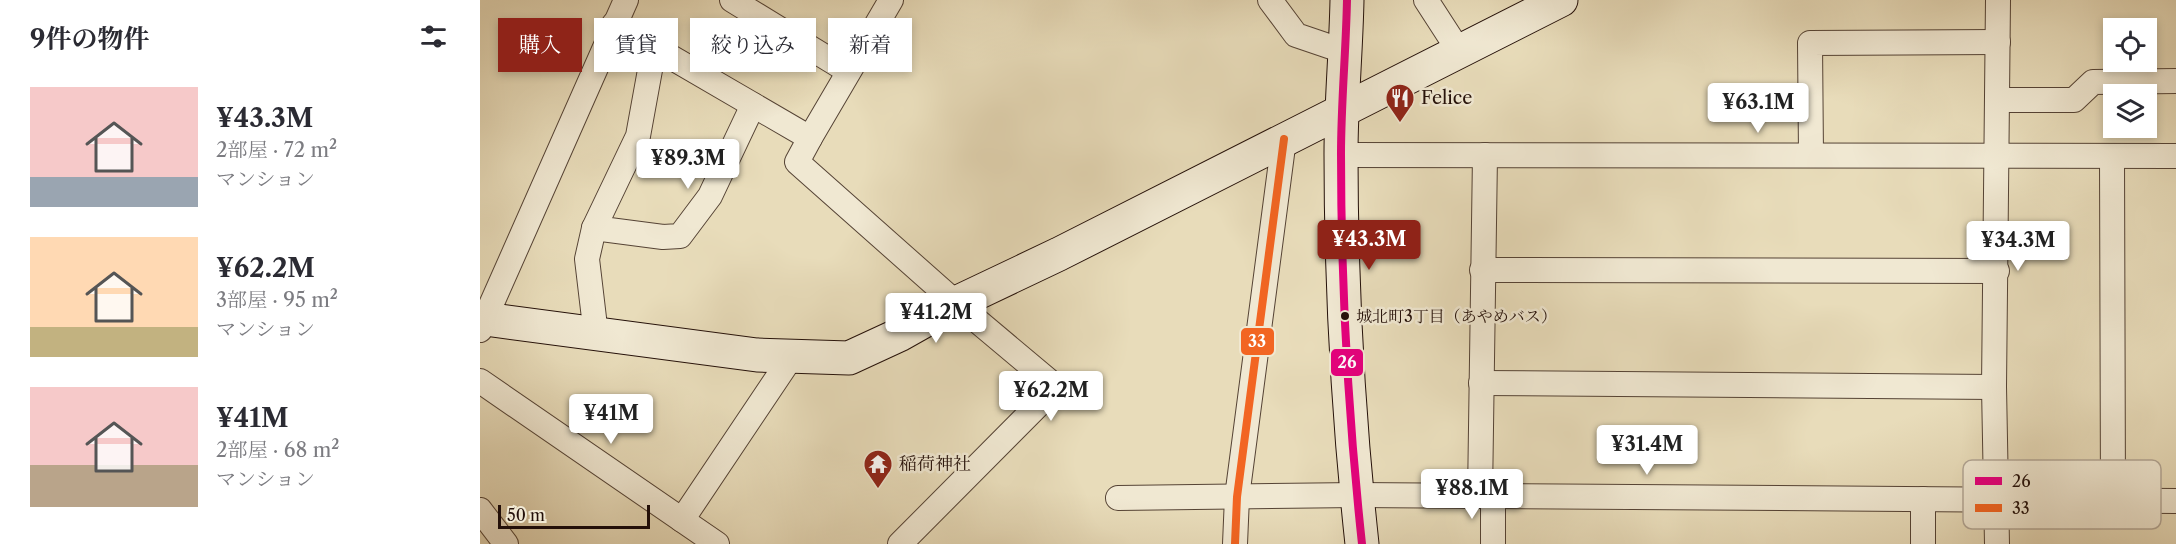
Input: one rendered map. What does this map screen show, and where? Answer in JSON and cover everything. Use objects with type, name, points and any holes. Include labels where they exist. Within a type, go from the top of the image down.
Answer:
[{"type":"street","points":[[617,18],[626,0]]},
{"type":"street","points":[[732,0],[828,58]]},
{"type":"street","points":[[880,18],[891,0]]},
{"type":"street","points":[[1270,0],[1296,35],[1346,52]]},
{"type":"street","points":[[1347,0],[1341,154],[1347,385],[1362,544]]},
{"type":"street","points":[[1426,0],[1460,51]]},
{"type":"street","points":[[594,70],[483,324],[757,355],[849,358],[901,334],[956,303],[1059,254],[1560,0]]},
{"type":"street","points":[[1996,460],[1994,387],[1997,271],[1998,0]]},
{"type":"street","points":[[1811,155],[1810,43],[1998,42]]},
{"type":"street","points":[[678,62],[810,138]]},
{"type":"street","points":[[596,335],[587,259],[594,228],[638,136],[650,72]]},
{"type":"street","points":[[847,72],[797,162],[956,303],[1056,387],[900,544]]},
{"type":"street","points":[[1998,100],[2074,100],[2093,82],[2176,81]]},
{"type":"street","points":[[594,228],[663,237],[680,236],[710,196],[753,105]]},
{"type":"street","points":[[1235,544],[1237,496],[1284,139]]},
{"type":"street","points":[[1341,154],[2176,156]]},
{"type":"street","points":[[1485,155],[1481,383],[1486,496],[1493,544]]},
{"type":"street","points":[[2112,156],[2113,460]]},
{"type":"street","points":[[1482,270],[1997,271]]},
{"type":"street","points":[[682,520],[792,356]]},
{"type":"street","points":[[480,381],[717,544]]},
{"type":"street","points":[[1481,383],[1994,387]]},
{"type":"street","points":[[1118,498],[1357,495],[1963,500]]},
{"type":"street","points":[[1923,499],[1923,544]]},
{"type":"street","points":[[480,510],[506,544]]},
{"type":"transit line","name":"26","points":[[1347,0],[1341,135],[1342,252],[1349,398],[1362,544]]},
{"type":"transit line","name":"33","points":[[1235,544],[1237,497],[1284,139]]},
{"type":"place","name":"Felice","points":[[1400,124]]},
{"type":"place","name":"城北町3丁目（あやめバス）","points":[[1345,316]]},
{"type":"place","name":"稲荷神社","points":[[878,490]]}]
